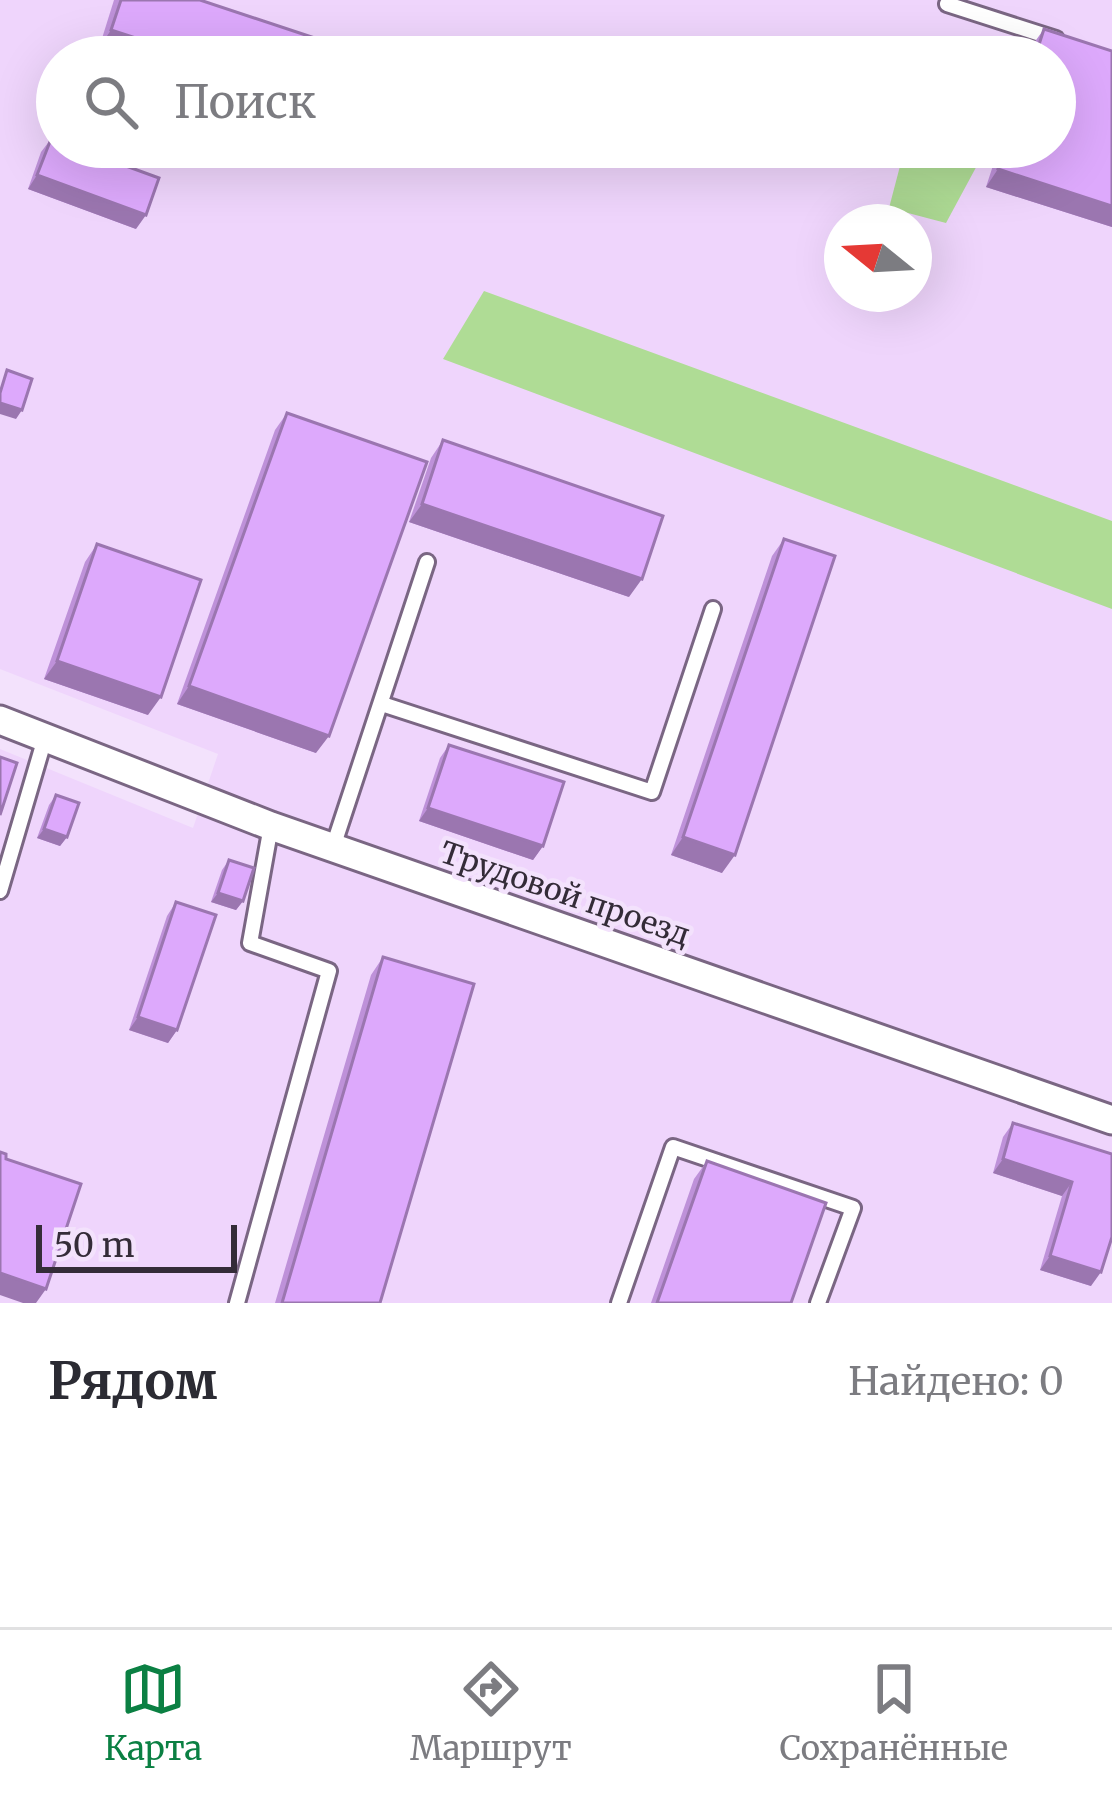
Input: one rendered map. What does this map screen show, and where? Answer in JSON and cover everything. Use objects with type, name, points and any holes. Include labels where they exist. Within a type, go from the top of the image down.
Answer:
[{"type":"street","name":"Трудовой проезд","points":[[0,720],[272,826],[1112,1120]]},
{"type":"lane","points":[[947,4],[1046,36]]},
{"type":"lane","points":[[333,847],[427,562]]},
{"type":"lane","points":[[382,704],[652,792],[713,609]]},
{"type":"lane","points":[[0,892],[45,738]]},
{"type":"lane","points":[[236,1303],[329,971],[250,943],[272,826]]},
{"type":"lane","points":[[619,1303],[673,1148],[854,1208],[818,1303]]},
{"type":"shaded area","points":[[0,0],[1112,0],[1112,1303],[0,1303],[0,749],[193,828],[218,754],[0,669]]},
{"type":"green space","points":[[899,168],[976,168],[946,223],[932,219],[932,204],[890,204]]},
{"type":"green space","points":[[484,291],[1112,521],[1112,609],[443,359]]},
{"type":"building","points":[[121,0],[200,0],[309,36],[129,36],[111,30]]},
{"type":"building","points":[[1076,39],[1112,51],[1112,206],[998,169],[1076,168]]},
{"type":"building","points":[[40,168],[132,168],[159,178],[146,215],[37,175]]},
{"type":"building","points":[[7,370],[32,379],[22,410],[0,403]]},
{"type":"building","points":[[287,413],[427,462],[329,736],[189,686]]},
{"type":"building","points":[[443,440],[663,516],[642,579],[422,504]]},
{"type":"building","points":[[784,539],[835,556],[735,855],[683,837]]},
{"type":"building","points":[[97,544],[201,580],[161,697],[57,661]]},
{"type":"building","points":[[449,745],[564,782],[543,846],[428,808]]},
{"type":"building","points":[[0,757],[17,763],[0,815]]},
{"type":"building","points":[[56,795],[79,803],[67,837],[44,829]]},
{"type":"building","points":[[229,860],[254,868],[243,901],[218,893]]},
{"type":"building","points":[[176,902],[216,915],[177,1030],[138,1017]]},
{"type":"building","points":[[383,957],[474,984],[380,1303],[282,1303]]},
{"type":"building","points":[[1013,1123],[1112,1154],[1112,1237],[1101,1272],[1050,1256],[1072,1182],[1003,1159]]},
{"type":"building","points":[[0,1152],[6,1159],[81,1184],[46,1289],[0,1273]]},
{"type":"building","points":[[707,1161],[826,1203],[791,1303],[657,1303]]}]
